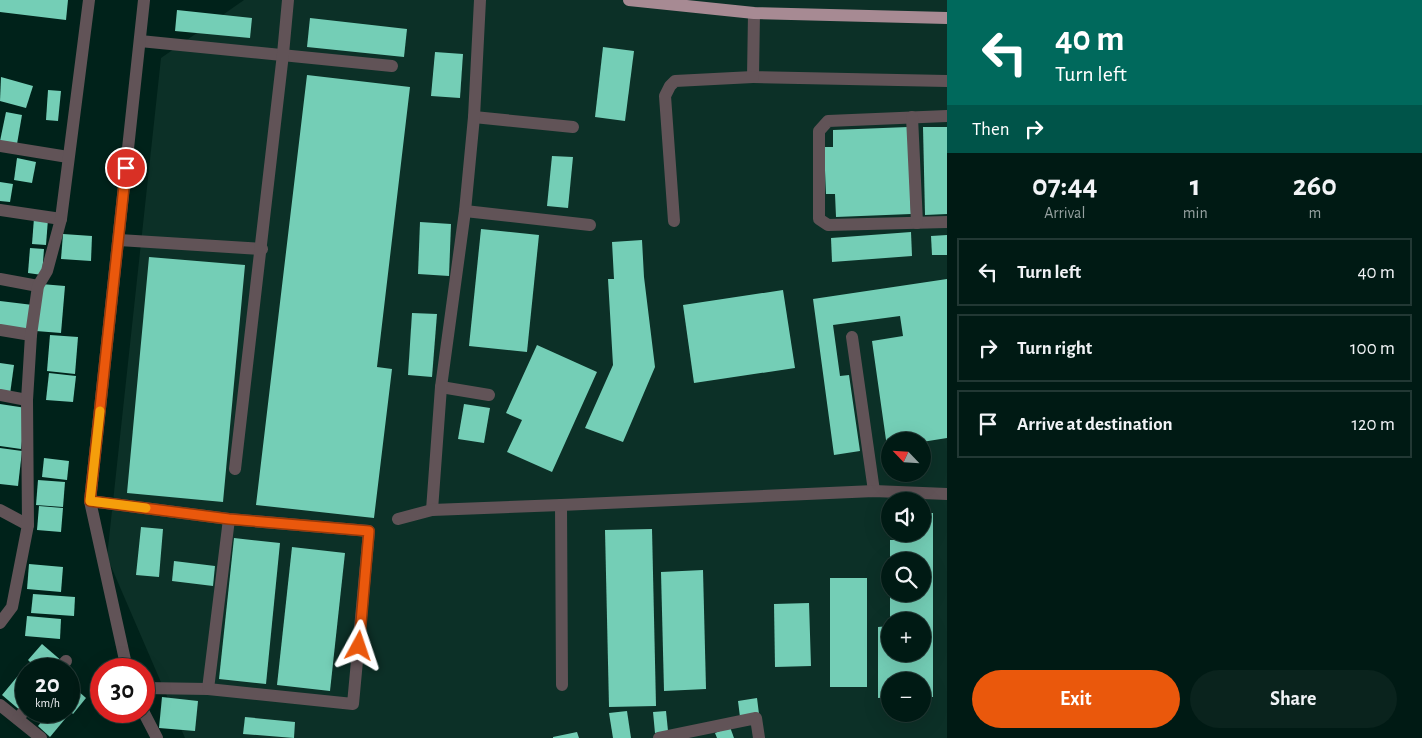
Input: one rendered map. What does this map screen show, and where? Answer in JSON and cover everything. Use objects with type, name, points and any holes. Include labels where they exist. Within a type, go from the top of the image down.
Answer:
[{"type":"main road","points":[[628,0],[754,14],[947,18]]},
{"type":"street","points":[[0,622],[12,607],[28,526],[27,400],[31,335],[38,286],[47,271],[61,218],[89,0]]},
{"type":"street","points":[[125,658],[90,501],[144,0]]},
{"type":"street","points":[[235,469],[262,249],[288,0]]},
{"type":"street","points":[[432,510],[441,387],[465,210],[474,118],[480,0]]},
{"type":"street","points":[[753,77],[754,14]]},
{"type":"street","points":[[140,41],[392,66]]},
{"type":"street","points":[[674,221],[665,96],[670,86],[676,81],[753,77],[947,82]]},
{"type":"street","points":[[947,116],[828,121],[823,125],[820,131],[819,219],[828,225],[947,222]]},
{"type":"street","points":[[912,117],[917,223]]},
{"type":"street","points":[[474,118],[573,127]]},
{"type":"street","points":[[0,146],[68,157]]},
{"type":"street","points":[[0,210],[61,218]]},
{"type":"street","points":[[465,210],[590,224]]},
{"type":"street","points":[[119,240],[262,249]]},
{"type":"street","points":[[0,279],[38,286]]},
{"type":"street","points":[[0,330],[31,335]]},
{"type":"street","points":[[852,337],[874,491]]},
{"type":"street","points":[[441,387],[489,395]]},
{"type":"street","points":[[0,395],[27,400]]},
{"type":"street","points":[[398,518],[432,510],[874,491],[947,494]]},
{"type":"street","points":[[90,501],[229,519],[369,531],[353,704],[208,689],[155,688]]},
{"type":"street","points":[[561,505],[562,685]]},
{"type":"street","points":[[0,510],[28,526]]},
{"type":"street","points":[[208,689],[229,519]]},
{"type":"street","points":[[0,600],[12,607]]},
{"type":"street","points":[[0,705],[15,717]]},
{"type":"street","points":[[659,738],[756,718],[759,738]]},
{"type":"street","points":[[23,723],[41,738]]},
{"type":"street","points":[[149,723],[157,738]]},
{"type":"shaded area","points":[[244,0],[947,0],[947,738],[185,738],[155,668],[155,658],[151,658],[107,557],[161,58]]},
{"type":"building","points":[[0,0],[68,0],[66,20],[0,12]]},
{"type":"building","points":[[177,10],[252,18],[250,38],[175,31]]},
{"type":"building","points":[[310,18],[407,29],[404,57],[307,47]]},
{"type":"building","points":[[603,47],[634,51],[625,121],[595,117]]},
{"type":"building","points":[[435,52],[463,54],[460,98],[431,96]]},
{"type":"building","points":[[307,75],[410,87],[377,367],[392,369],[374,518],[256,505]]},
{"type":"building","points":[[1,77],[33,86],[26,108],[0,101]]},
{"type":"building","points":[[48,90],[61,91],[58,121],[46,120]]},
{"type":"building","points":[[6,112],[22,115],[17,144],[0,141]]},
{"type":"building","points":[[908,127],[911,214],[836,217],[835,194],[826,194],[824,147],[833,147],[833,130]]},
{"type":"building","points":[[923,127],[947,127],[947,214],[925,215]]},
{"type":"building","points":[[552,156],[573,157],[568,208],[547,206]]},
{"type":"building","points":[[17,158],[36,162],[32,183],[14,180]]},
{"type":"building","points":[[0,182],[13,184],[10,202],[0,201]]},
{"type":"building","points":[[34,218],[48,219],[46,245],[32,244]]},
{"type":"building","points":[[420,222],[451,224],[449,276],[418,274]]},
{"type":"building","points":[[481,229],[539,235],[527,352],[469,346]]},
{"type":"building","points":[[911,232],[912,256],[832,262],[831,238]]},
{"type":"building","points":[[63,234],[92,236],[91,261],[61,259]]},
{"type":"building","points":[[947,235],[947,255],[932,255],[931,236]]},
{"type":"building","points":[[642,240],[644,277],[655,367],[623,442],[585,428],[613,365],[608,279],[614,279],[612,242]]},
{"type":"building","points":[[30,248],[44,249],[42,275],[28,273]]},
{"type":"building","points":[[149,257],[245,265],[223,502],[127,493]]},
{"type":"building","points":[[947,279],[947,438],[931,441],[931,432],[885,432],[872,341],[903,336],[900,316],[833,325],[840,376],[849,375],[860,451],[834,455],[813,299]]},
{"type":"building","points":[[41,284],[65,286],[61,333],[36,331]]},
{"type":"building","points":[[783,290],[795,368],[694,383],[683,305]]},
{"type":"building","points":[[0,301],[33,305],[30,330],[0,327]]},
{"type":"building","points":[[412,313],[437,314],[432,377],[408,375]]},
{"type":"building","points":[[50,335],[78,337],[75,374],[47,371]]},
{"type":"building","points":[[537,345],[597,372],[552,472],[507,452],[522,420],[506,413]]},
{"type":"building","points":[[0,363],[14,365],[10,394],[0,392]]},
{"type":"building","points":[[49,373],[76,376],[73,402],[46,400]]},
{"type":"building","points":[[0,404],[26,408],[21,449],[0,446]]},
{"type":"building","points":[[464,404],[490,408],[484,443],[458,439]]},
{"type":"building","points":[[0,448],[22,451],[18,486],[0,484]]},
{"type":"building","points":[[44,458],[69,461],[67,480],[42,477]]},
{"type":"building","points":[[38,480],[65,482],[63,507],[36,505]]},
{"type":"building","points":[[39,506],[63,508],[61,532],[37,530]]},
{"type":"building","points":[[931,513],[933,513],[933,697],[931,697],[931,672],[881,672],[881,698],[878,698],[878,627],[881,627],[881,662],[931,662],[931,612],[890,612],[890,602],[931,602],[931,552],[890,552],[890,542],[931,542]]},
{"type":"building","points":[[141,527],[163,529],[159,577],[136,575]]},
{"type":"building","points":[[652,529],[656,706],[609,707],[605,530]]},
{"type":"building","points":[[234,538],[280,543],[266,684],[219,679]]},
{"type":"building","points":[[292,547],[345,553],[330,691],[277,685]]},
{"type":"building","points":[[174,561],[215,566],[213,586],[172,581]]},
{"type":"building","points":[[29,564],[63,567],[61,592],[27,589]]},
{"type":"building","points":[[703,570],[706,689],[664,691],[661,572]]},
{"type":"building","points":[[830,578],[867,578],[867,687],[830,687]]},
{"type":"building","points":[[33,594],[75,597],[74,616],[31,613]]},
{"type":"building","points":[[809,603],[811,666],[775,667],[774,604]]},
{"type":"building","points":[[27,616],[61,619],[60,639],[25,636]]},
{"type":"building","points":[[42,644],[58,658],[30,658]]},
{"type":"building","points":[[15,679],[15,706],[2,695]]},
{"type":"building","points":[[80,693],[86,698],[80,705]]},
{"type":"building","points":[[162,697],[198,701],[195,731],[159,728]]},
{"type":"building","points":[[757,698],[759,714],[740,717],[738,701]]},
{"type":"building","points":[[627,711],[631,738],[613,738],[609,713]]},
{"type":"building","points":[[666,711],[668,731],[655,733],[653,712]]},
{"type":"building","points":[[245,717],[295,722],[294,738],[243,734]]},
{"type":"building","points":[[40,723],[62,723],[50,737],[38,726]]},
{"type":"building","points":[[730,727],[734,738],[717,738],[715,733]]},
{"type":"building","points":[[577,732],[579,738],[553,738],[553,737]]},
{"type":"slow traffic","points":[[100,411],[90,501],[146,508]]},
{"type":"route","points":[[126,168],[90,501],[229,519],[369,531],[359,646]]}]
